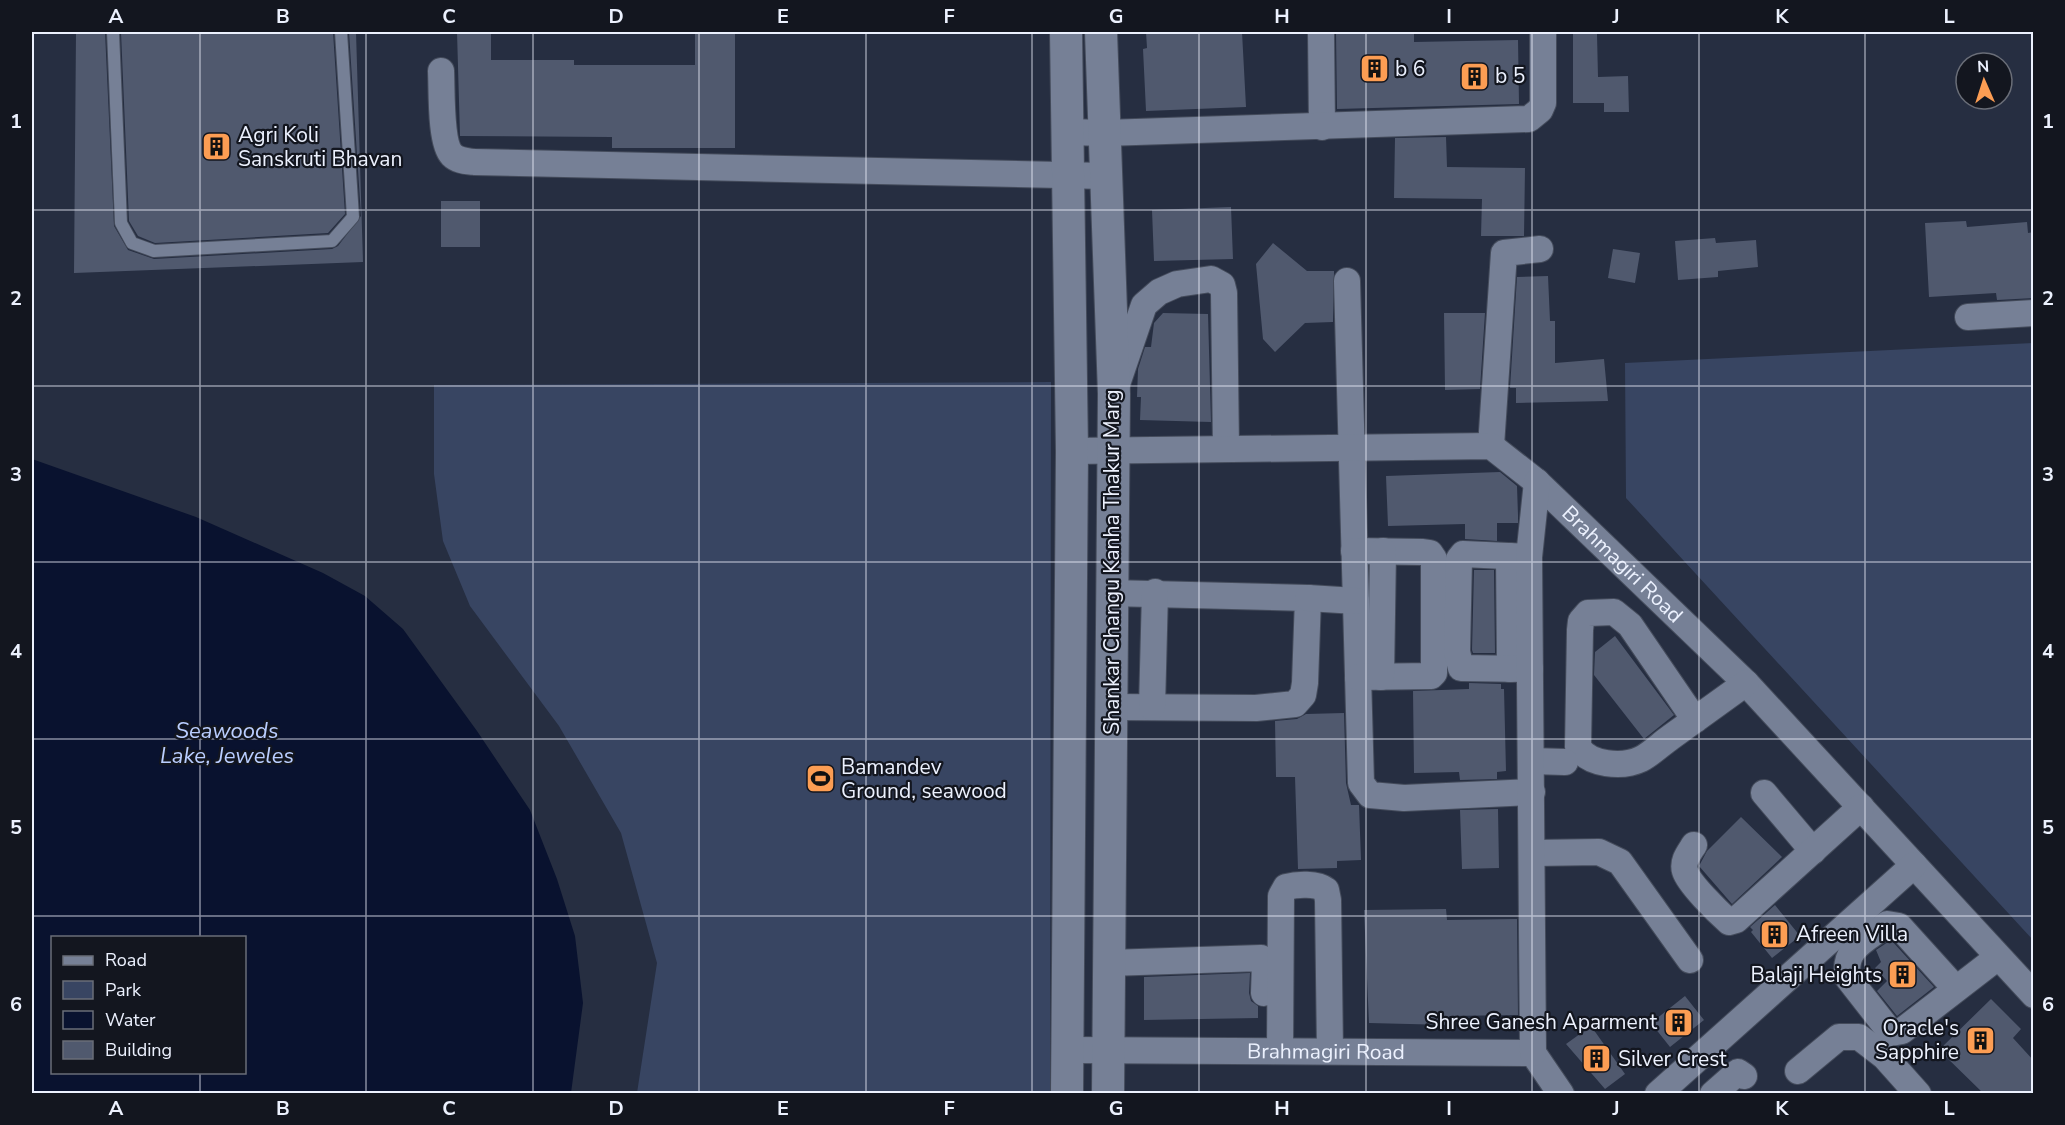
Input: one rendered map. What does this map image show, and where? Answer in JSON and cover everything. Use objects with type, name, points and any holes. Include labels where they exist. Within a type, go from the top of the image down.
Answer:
[{"type":"street","name":"Shankar Changu Kanha Thakur Marg","points":[[1066,32],[1072,451],[1067,1094]]},
{"type":"street","name":"Shankar Changu Kanha Thakur Marg","points":[[1101,32],[1114,394],[1110,593],[1107,1094]]},
{"type":"street","points":[[1321,32],[1322,127]]},
{"type":"street","points":[[1068,132],[1322,127],[1529,119],[1535,116],[1543,103],[1543,32]]},
{"type":"street","points":[[441,71],[446,142],[450,154],[458,159],[486,162],[1105,176]]},
{"type":"street","points":[[1072,451],[1112,448],[1491,446],[1504,253],[1540,249]]},
{"type":"street","points":[[1114,394],[1144,305],[1159,292],[1178,284],[1211,279],[1222,285],[1224,292],[1226,448]]},
{"type":"street","points":[[1347,281],[1356,601],[1370,677]]},
{"type":"street","points":[[1968,317],[2034,313]]},
{"type":"street","name":"Brahmagiri Road","points":[[1491,446],[1537,482],[1746,683],[2034,995]]},
{"type":"street","points":[[1537,482],[1519,556],[1520,669],[1532,761],[1533,1053],[1561,1094]]},
{"type":"street","points":[[1354,551],[1423,552],[1430,553],[1434,559],[1434,673],[1431,676],[1370,677]]},
{"type":"street","points":[[1383,551],[1362,783],[1370,795],[1404,798],[1532,792]]},
{"type":"street","points":[[1519,556],[1463,554],[1459,558],[1457,651],[1461,668],[1520,669]]},
{"type":"street","points":[[1110,593],[1155,592],[1356,601]]},
{"type":"street","points":[[1152,707],[1155,592]]},
{"type":"street","points":[[1110,707],[1256,708],[1295,704],[1303,695],[1305,683],[1308,598]]},
{"type":"street","points":[[1695,720],[1630,625],[1614,612],[1588,613],[1581,621],[1580,630],[1578,747],[1590,760],[1610,763],[1641,759],[1695,720],[1746,683]]},
{"type":"street","points":[[1532,761],[1565,762]]},
{"type":"street","points":[[1764,793],[1813,851]]},
{"type":"street","points":[[1694,845],[1685,858],[1686,874],[1729,922],[1736,920],[1861,807]]},
{"type":"street","points":[[1533,853],[1599,852],[1620,862],[1648,892],[1690,960]]},
{"type":"street","points":[[1658,1094],[1828,954],[1914,865]]},
{"type":"street","points":[[1272,1051],[1281,896],[1286,888],[1292,886],[1320,886],[1326,890],[1330,1051]]},
{"type":"street","points":[[1956,989],[1894,923],[1887,924],[1850,952],[1846,966],[1848,978],[1892,1033],[1902,1031],[1998,957]]},
{"type":"street","points":[[1109,963],[1261,958],[1265,963],[1272,1051]]},
{"type":"street","points":[[1798,1071],[1839,1037],[1859,1037],[1885,1057],[1918,1094]]},
{"type":"street","name":"Brahmagiri Road","points":[[1068,1050],[1533,1053]]},
{"type":"street","points":[[1713,1094],[1738,1072],[1744,1076]]},
{"type":"lane","points":[[113,32],[121,223],[132,243],[154,251],[332,241],[342,232],[353,217],[342,32]]},
{"type":"green space","points":[[2034,343],[2033,940],[1626,498],[1625,363]]},
{"type":"green space","name":"Bamandev Ground, seawood","points":[[1051,382],[1050,1093],[637,1093],[657,963],[621,833],[559,726],[470,606],[443,541],[434,474],[434,385]]},
{"type":"water","name":"Seawoods Lake, Jeweles","points":[[32,459],[196,517],[323,573],[365,596],[403,629],[477,731],[530,810],[557,879],[575,936],[583,1003],[571,1093],[32,1093]]},
{"type":"building","points":[[76,32],[105,32],[114,226],[128,250],[154,259],[332,249],[338,246],[361,216],[349,32],[356,32],[363,262],[74,273]]},
{"type":"building","name":"Agri Koli Sanskruti Bhavan","points":[[121,32],[333,32],[345,214],[328,233],[155,243],[138,236],[129,221]]},
{"type":"building","points":[[457,32],[491,32],[491,60],[574,60],[574,65],[695,65],[695,32],[735,32],[735,148],[612,148],[612,137],[460,136]]},
{"type":"building","points":[[1146,32],[1242,32],[1246,107],[1146,111],[1143,49],[1147,48]]},
{"type":"building","points":[[1336,32],[1414,32],[1414,42],[1518,40],[1519,104],[1337,109]]},
{"type":"building","points":[[1573,34],[1597,34],[1598,77],[1628,76],[1629,112],[1604,112],[1604,103],[1573,103]]},
{"type":"building","points":[[1446,137],[1447,167],[1525,168],[1524,236],[1481,236],[1482,199],[1394,198],[1395,138]]},
{"type":"building","points":[[441,201],[480,201],[480,247],[441,247]]},
{"type":"building","points":[[1231,207],[1233,259],[1154,261],[1152,210]]},
{"type":"building","points":[[1966,221],[1967,227],[2027,222],[2028,233],[2034,232],[2034,298],[1997,300],[1996,293],[1929,297],[1925,223]]},
{"type":"building","points":[[1715,238],[1716,243],[1756,240],[1758,267],[1718,271],[1718,277],[1678,280],[1675,241]]},
{"type":"building","points":[[1273,243],[1307,271],[1334,271],[1333,322],[1305,323],[1275,352],[1263,339],[1256,264]]},
{"type":"building","points":[[1613,249],[1640,253],[1635,283],[1608,278]]},
{"type":"building","points":[[1548,276],[1550,321],[1555,321],[1555,363],[1604,359],[1608,401],[1516,403],[1516,388],[1510,388],[1517,277]]},
{"type":"building","points":[[1163,313],[1208,314],[1211,422],[1140,420],[1141,397],[1137,397],[1138,369],[1145,347],[1151,347],[1154,323]]},
{"type":"building","points":[[1444,313],[1485,313],[1480,389],[1445,390]]},
{"type":"building","points":[[1500,472],[1517,486],[1518,523],[1497,523],[1497,541],[1465,539],[1465,524],[1388,526],[1386,476]]},
{"type":"building","points":[[1474,570],[1494,570],[1495,653],[1473,653],[1472,650]]},
{"type":"building","points":[[1615,636],[1674,715],[1644,739],[1594,675],[1595,652]]},
{"type":"building","points":[[1469,683],[1501,684],[1501,689],[1504,689],[1506,771],[1497,772],[1497,779],[1460,780],[1459,772],[1414,773],[1413,691],[1469,689]]},
{"type":"building","points":[[1344,713],[1346,783],[1351,805],[1359,805],[1361,860],[1337,861],[1337,868],[1298,869],[1295,777],[1276,777],[1275,721],[1297,719],[1306,714]]},
{"type":"building","points":[[1498,809],[1499,868],[1462,869],[1460,810]]},
{"type":"building","points":[[1741,817],[1782,857],[1732,904],[1699,866],[1707,851]]},
{"type":"building","name":"Afreen Villa","points":[[1775,905],[1800,936],[1772,958],[1751,932],[1753,930],[1750,927]]},
{"type":"building","points":[[1446,909],[1447,920],[1517,919],[1518,1015],[1449,1016],[1449,1025],[1369,1023],[1364,910]]},
{"type":"building","name":"Balaji Heights","points":[[1891,940],[1934,987],[1897,1016],[1877,991],[1887,981],[1875,968],[1881,962],[1876,950]]},
{"type":"building","points":[[1250,973],[1249,993],[1251,1001],[1258,1006],[1258,1018],[1144,1020],[1144,977]]},
{"type":"building","name":"Shree Ganesh Aparment","points":[[1685,996],[1704,1020],[1670,1047],[1651,1023]]},
{"type":"building","points":[[1991,999],[2021,1029],[2013,1038],[2034,1061],[2034,1094],[1984,1094],[1939,1050]]},
{"type":"building","name":"Silver Crest","points":[[1591,1026],[1625,1074],[1605,1089],[1566,1044]]},
{"type":"place","name":"b 6","points":[[1374,69]]},
{"type":"place","name":"b 5","points":[[1474,76]]},
{"type":"place","name":"Agri Koli Sanskruti Bhavan","points":[[217,147]]},
{"type":"place","name":"Bamandev Ground, seawood","points":[[820,779]]},
{"type":"place","name":"Afreen Villa","points":[[1775,934]]},
{"type":"place","name":"Balaji Heights","points":[[1903,975]]},
{"type":"place","name":"Shree Ganesh Aparment","points":[[1678,1022]]},
{"type":"place","name":"Oracle's Sapphire","points":[[1980,1040]]},
{"type":"place","name":"Silver Crest","points":[[1597,1059]]}]
